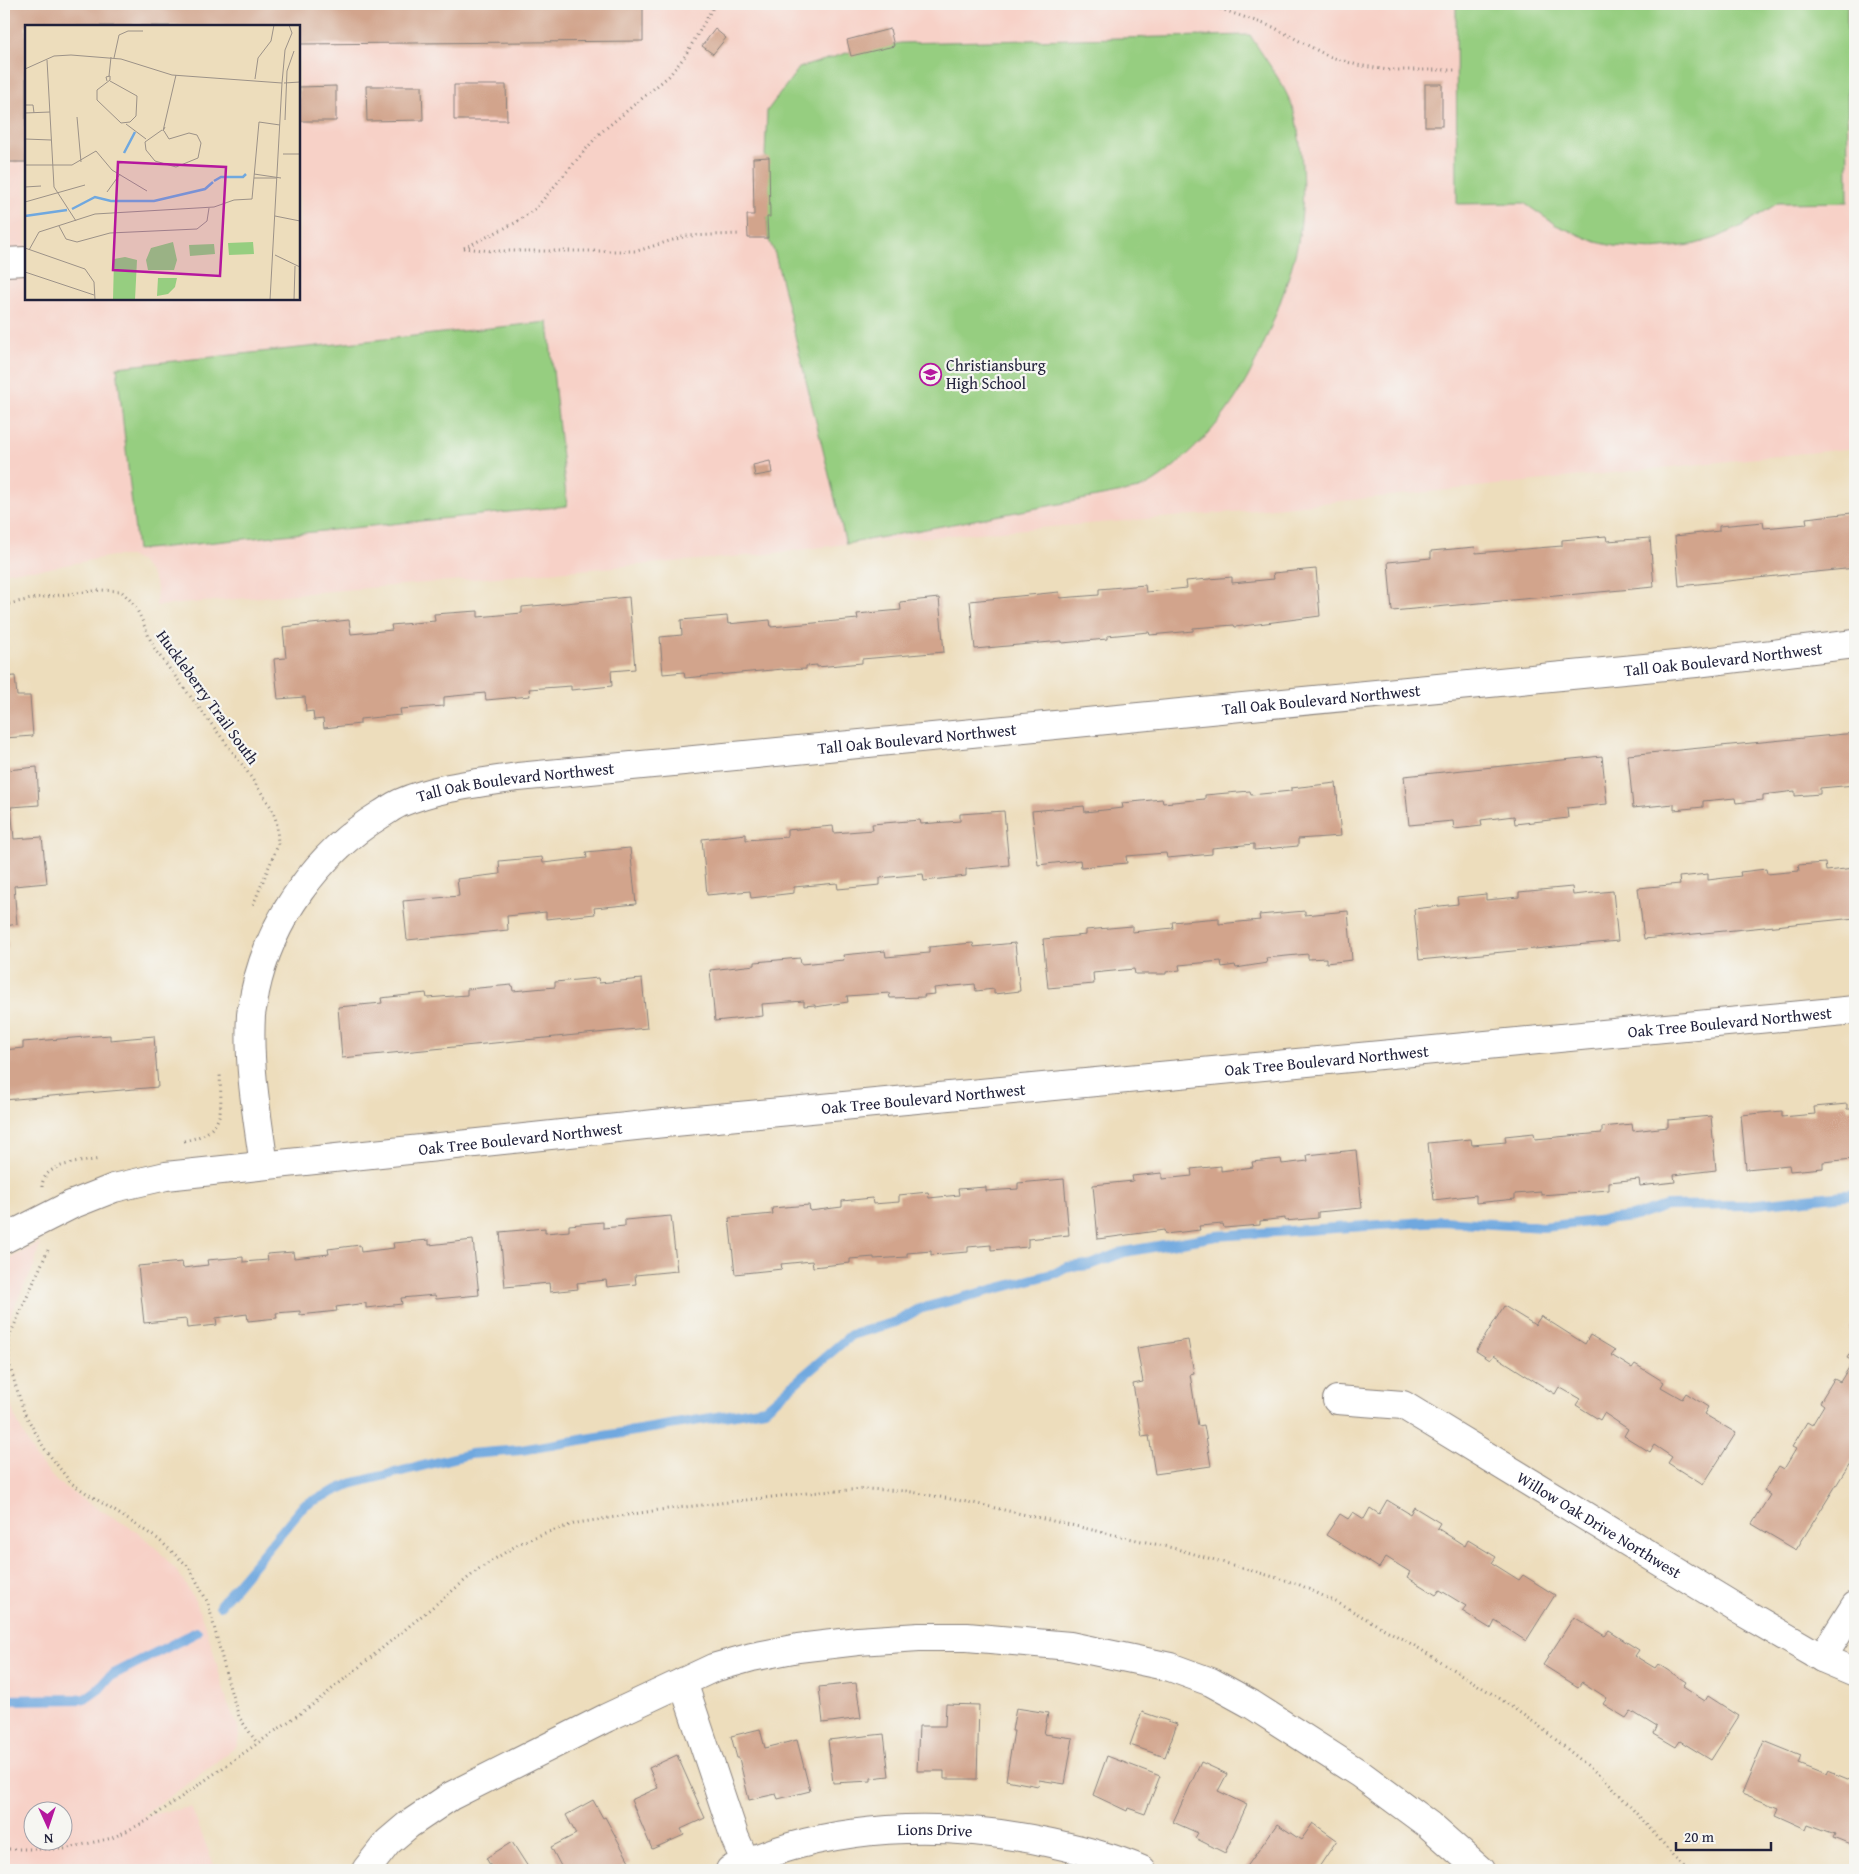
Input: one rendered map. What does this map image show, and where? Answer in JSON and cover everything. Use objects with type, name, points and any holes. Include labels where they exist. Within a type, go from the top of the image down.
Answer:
[{"type":"street","points":[[4,262],[25,261]]},
{"type":"street","name":"Tall Oak Boulevard Northwest","points":[[264,1166],[252,1079],[251,1014],[260,968],[272,937],[301,891],[326,858],[362,826],[399,803],[448,787],[538,775],[1696,663],[1855,644]]},
{"type":"street","name":"Oak Tree Boulevard Northwest","points":[[4,1239],[71,1205],[114,1188],[166,1176],[664,1123],[1855,1010]]},
{"type":"street","name":"Willow Oak Drive Northwest","points":[[1337,1400],[1403,1405],[1614,1535],[1822,1658],[1855,1672]]},
{"type":"street","points":[[1822,1658],[1855,1606]]},
{"type":"street","points":[[366,1870],[388,1842],[451,1796],[606,1718],[713,1668],[752,1657],[798,1648],[858,1641],[919,1637],[967,1637],[1070,1646],[1161,1665],[1211,1682],[1251,1704],[1360,1774],[1429,1825],[1480,1870]]},
{"type":"street","points":[[682,1682],[735,1838],[738,1866]]},
{"type":"street","name":"Lions Drive","points":[[738,1866],[782,1850],[820,1840],[869,1832],[914,1828],[969,1830],[1030,1839],[1095,1853],[1142,1870]]},
{"type":"path","points":[[715,4],[686,56],[674,69],[599,134],[535,209],[515,224],[464,248],[492,251],[638,251],[686,236],[740,234]]},
{"type":"path","points":[[1206,4],[1273,27],[1328,56],[1357,65],[1388,70],[1457,70]]},
{"type":"path","name":"Huckleberry Trail South","points":[[4,605],[36,598],[102,590],[120,591],[137,609],[147,636],[156,651],[244,767],[273,812],[277,825],[278,846],[254,902]]},
{"type":"path","points":[[183,1142],[206,1135],[217,1123],[221,1109],[219,1068]]},
{"type":"path","points":[[101,1159],[52,1168],[42,1180],[41,1197],[50,1237],[47,1254],[9,1337],[9,1364],[24,1412],[44,1448],[71,1483],[158,1539],[188,1567],[208,1602],[239,1717],[257,1743]]},
{"type":"shaded area","name":"Christiansburg High School","points":[[4,4],[1855,4],[1855,448],[1244,511],[846,544],[768,554],[156,606],[157,587],[151,574],[142,563],[130,556],[112,556],[45,569],[4,572]]},
{"type":"shaded area","points":[[40,1243],[34,1267],[12,1311],[4,1336],[4,1261]]},
{"type":"shaded area","points":[[4,1384],[15,1417],[35,1457],[56,1481],[80,1498],[138,1532],[159,1551],[180,1575],[197,1604],[209,1636],[228,1705],[238,1726],[239,1737],[237,1746],[182,1788],[141,1816],[191,1807],[216,1870],[4,1870]]},
{"type":"green space","points":[[1456,4],[1847,4],[1848,202],[1778,203],[1740,227],[1716,238],[1692,245],[1652,249],[1614,246],[1596,242],[1556,225],[1524,203],[1457,204]]},
{"type":"green space","points":[[1250,35],[1284,89],[1294,113],[1299,139],[1303,198],[1298,242],[1283,294],[1260,352],[1231,406],[1188,454],[1159,478],[1139,489],[846,544],[775,254],[768,238],[765,157],[767,111],[799,68],[850,52],[901,43]]},
{"type":"green space","points":[[548,322],[567,506],[137,550],[117,367]]},
{"type":"building","points":[[4,4],[643,4],[643,41],[300,44],[300,25],[25,25],[25,162],[4,162]]},
{"type":"building","points":[[715,29],[726,38],[713,54],[702,46]]},
{"type":"building","points":[[890,29],[894,46],[851,56],[847,40]]},
{"type":"building","points":[[1425,84],[1442,84],[1442,126],[1425,126]]},
{"type":"building","points":[[454,85],[506,85],[507,120],[454,120]]},
{"type":"building","points":[[336,86],[336,121],[300,121],[300,87]]},
{"type":"building","points":[[366,86],[422,86],[423,120],[367,121]]},
{"type":"building","points":[[769,157],[770,217],[767,217],[768,238],[748,238],[747,215],[754,215],[753,158]]},
{"type":"building","points":[[770,461],[772,473],[755,476],[753,465]]},
{"type":"building","points":[[1852,513],[1852,519],[1855,519],[1855,568],[1679,586],[1675,536],[1719,531],[1719,526],[1763,522],[1764,528],[1807,524],[1806,518]]},
{"type":"building","points":[[1606,536],[1607,541],[1650,538],[1654,587],[1392,611],[1388,562],[1431,558],[1431,551],[1475,547],[1476,553],[1562,546],[1562,540]]},
{"type":"building","points":[[1316,569],[1320,616],[1235,627],[1234,625],[1193,628],[1193,631],[1150,635],[1149,632],[1107,636],[1107,639],[975,649],[970,601],[1059,592],[1060,598],[1099,595],[1099,589],[1145,585],[1146,592],[1187,588],[1186,581],[1232,577],[1232,583],[1274,579],[1273,573]]},
{"type":"building","points":[[629,597],[635,669],[611,671],[612,686],[571,690],[571,686],[529,689],[530,696],[486,700],[485,693],[444,697],[444,706],[400,709],[401,715],[360,719],[360,724],[324,728],[323,719],[314,720],[313,711],[306,712],[305,697],[278,699],[274,659],[286,658],[283,627],[349,620],[351,634],[392,630],[391,625],[435,621],[434,614],[478,611],[478,617],[522,613],[522,607]]},
{"type":"building","points":[[939,598],[944,652],[862,659],[862,663],[817,667],[817,665],[806,666],[806,669],[783,669],[685,678],[684,672],[663,674],[660,637],[682,635],[681,620],[727,616],[728,624],[770,620],[771,627],[858,619],[857,614],[901,610],[900,602]]},
{"type":"building","points":[[15,676],[17,696],[30,696],[33,736],[4,738],[4,677]]},
{"type":"building","points":[[1855,733],[1855,785],[1820,788],[1820,794],[1795,796],[1795,791],[1763,795],[1763,800],[1736,803],[1735,798],[1703,801],[1703,807],[1674,810],[1674,804],[1633,808],[1628,755]]},
{"type":"building","points":[[4,740],[7,770],[37,767],[39,805],[11,807],[14,839],[42,837],[47,883],[14,886],[17,924],[6,926],[8,948],[4,949]]},
{"type":"building","points":[[1602,756],[1607,804],[1567,808],[1568,818],[1515,824],[1514,816],[1481,820],[1482,826],[1454,829],[1453,821],[1409,825],[1404,776]]},
{"type":"building","points":[[1336,783],[1341,836],[1298,839],[1298,846],[1254,850],[1254,844],[1212,848],[1212,854],[1167,858],[1166,853],[1126,856],[1127,863],[1081,867],[1080,860],[1038,865],[1032,811],[1084,806],[1085,812],[1123,808],[1122,803],[1162,799],[1163,803],[1205,799],[1205,795],[1250,791],[1251,795],[1291,791],[1291,788]]},
{"type":"building","points":[[1004,811],[1009,865],[966,869],[966,876],[924,881],[923,874],[880,878],[880,885],[838,889],[837,883],[794,887],[794,893],[751,898],[750,891],[707,895],[702,839],[746,834],[746,840],[787,837],[787,830],[833,826],[834,833],[873,830],[872,824],[920,820],[921,824],[960,821],[960,814]]},
{"type":"building","points":[[630,848],[636,904],[594,908],[595,914],[546,919],[546,912],[507,916],[508,930],[407,940],[403,901],[459,896],[457,879],[500,874],[499,861],[542,857],[543,863],[587,858],[586,852]]},
{"type":"building","points":[[1825,863],[1826,871],[1855,868],[1855,918],[1644,939],[1638,888],[1680,884],[1679,877],[1708,874],[1708,880],[1741,876],[1740,872],[1766,869],[1767,874],[1799,871],[1798,865]]},
{"type":"building","points":[[1572,887],[1573,895],[1613,891],[1618,941],[1419,960],[1414,909],[1458,904],[1457,897],[1486,894],[1486,900],[1519,897],[1519,892]]},
{"type":"building","points":[[1305,911],[1305,915],[1348,911],[1352,960],[1326,963],[1326,958],[1308,959],[1308,954],[1266,958],[1267,963],[1236,968],[1235,965],[1222,967],[1221,961],[1179,965],[1180,970],[1166,972],[1166,974],[1135,974],[1134,969],[1093,973],[1094,984],[1048,988],[1043,939],[1086,935],[1086,930],[1132,926],[1132,932],[1173,928],[1172,922],[1219,918],[1219,924],[1260,920],[1259,915]]},
{"type":"building","points":[[973,943],[974,947],[1015,943],[1020,991],[994,994],[994,989],[976,991],[975,984],[934,988],[935,994],[924,995],[925,997],[890,998],[889,993],[847,996],[848,1002],[815,1007],[815,1005],[804,1006],[804,1001],[762,1004],[763,1016],[715,1021],[710,970],[755,965],[755,962],[800,958],[801,964],[844,960],[843,955],[885,951],[886,957],[929,953],[929,947]]},
{"type":"building","points":[[598,978],[599,983],[642,979],[647,1028],[342,1058],[338,1007],[382,1003],[381,998],[426,993],[427,998],[467,995],[467,989],[512,985],[513,991],[555,987],[555,982]]},
{"type":"building","points":[[110,1035],[110,1040],[154,1036],[158,1087],[4,1100],[4,1050],[23,1048],[23,1042]]},
{"type":"building","points":[[1847,1104],[1847,1109],[1855,1109],[1855,1167],[1853,1159],[1823,1162],[1823,1168],[1790,1171],[1789,1165],[1746,1169],[1741,1115],[1782,1111],[1782,1117],[1815,1114],[1814,1107]]},
{"type":"building","points":[[1711,1116],[1716,1170],[1674,1175],[1675,1182],[1640,1186],[1639,1179],[1609,1182],[1609,1190],[1541,1195],[1541,1192],[1515,1194],[1515,1199],[1476,1203],[1476,1195],[1434,1200],[1428,1143],[1471,1139],[1472,1145],[1506,1142],[1505,1136],[1534,1133],[1535,1139],[1602,1133],[1602,1127],[1632,1124],[1633,1131],[1668,1127],[1668,1120]]},
{"type":"building","points":[[1356,1150],[1362,1208],[1318,1212],[1318,1218],[1285,1221],[1285,1218],[1260,1221],[1260,1225],[1224,1228],[1223,1224],[1199,1226],[1200,1230],[1165,1234],[1164,1230],[1098,1239],[1093,1185],[1133,1181],[1132,1176],[1162,1173],[1162,1179],[1192,1176],[1191,1169],[1221,1166],[1221,1171],[1253,1167],[1252,1162],[1281,1159],[1282,1164],[1308,1161],[1307,1155]]},
{"type":"building","points":[[1064,1179],[1069,1235],[1028,1239],[1028,1247],[991,1250],[991,1245],[968,1247],[968,1252],[931,1255],[931,1251],[907,1253],[907,1257],[850,1259],[850,1263],[813,1267],[812,1261],[781,1264],[782,1269],[735,1274],[729,1218],[773,1214],[772,1208],[809,1205],[810,1211],[842,1207],[842,1201],[872,1198],[873,1204],[899,1202],[899,1195],[928,1192],[929,1198],[959,1195],[958,1189],[986,1187],[986,1191],[1018,1189],[1018,1183]]},
{"type":"building","points":[[671,1216],[677,1271],[635,1275],[636,1284],[607,1287],[606,1280],[577,1283],[578,1289],[550,1292],[549,1283],[505,1287],[500,1232],[545,1228],[545,1233],[569,1231],[569,1225],[603,1222],[603,1228],[625,1226],[625,1220]]},
{"type":"building","points":[[429,1240],[429,1245],[473,1240],[479,1295],[436,1299],[435,1295],[401,1298],[402,1304],[366,1308],[366,1303],[336,1307],[337,1311],[300,1315],[300,1311],[276,1313],[277,1318],[248,1321],[247,1314],[216,1318],[217,1325],[187,1328],[186,1319],[144,1323],[138,1266],[182,1262],[183,1268],[208,1265],[207,1260],[243,1257],[243,1262],[268,1260],[267,1254],[293,1252],[294,1258],[329,1254],[328,1249],[360,1245],[361,1252],[394,1248],[393,1243]]},
{"type":"building","points":[[1504,1306],[1535,1325],[1541,1316],[1585,1344],[1590,1335],[1615,1350],[1611,1355],[1632,1368],[1635,1364],[1664,1382],[1661,1387],[1682,1399],[1686,1393],[1708,1407],[1704,1414],[1736,1433],[1703,1485],[1668,1463],[1672,1457],[1654,1445],[1650,1452],[1624,1436],[1628,1429],[1604,1413],[1600,1420],[1576,1405],[1580,1399],[1559,1387],[1555,1394],[1494,1355],[1490,1360],[1476,1351]]},
{"type":"building","points":[[1855,1320],[1855,1332],[1850,1329]]},
{"type":"building","points":[[1188,1340],[1194,1373],[1190,1374],[1198,1426],[1204,1425],[1211,1466],[1155,1474],[1149,1436],[1142,1437],[1133,1384],[1143,1382],[1137,1348]]},
{"type":"building","points":[[1855,1345],[1855,1455],[1796,1550],[1752,1524],[1770,1495],[1764,1491],[1779,1466],[1784,1469],[1796,1449],[1792,1447],[1807,1422],[1812,1425],[1824,1405],[1820,1402],[1834,1379],[1840,1382],[1853,1361],[1847,1358]]},
{"type":"building","points":[[1387,1500],[1410,1514],[1414,1507],[1440,1523],[1437,1528],[1465,1546],[1468,1540],[1496,1557],[1492,1563],[1519,1580],[1523,1575],[1555,1595],[1526,1641],[1495,1621],[1491,1629],[1462,1611],[1466,1606],[1440,1590],[1436,1595],[1407,1577],[1410,1572],[1386,1557],[1379,1568],[1326,1535],[1340,1514],[1348,1519],[1353,1512],[1364,1519],[1370,1508],[1379,1514]]},
{"type":"building","points":[[1574,1617],[1605,1636],[1609,1631],[1639,1650],[1635,1656],[1655,1668],[1658,1664],[1686,1682],[1683,1687],[1705,1701],[1708,1696],[1739,1716],[1711,1760],[1680,1741],[1676,1747],[1654,1734],[1657,1727],[1631,1711],[1626,1718],[1603,1704],[1607,1698],[1582,1682],[1578,1687],[1543,1665]]},
{"type":"building","points":[[856,1683],[861,1718],[823,1723],[819,1687]]},
{"type":"building","points":[[946,1704],[979,1705],[977,1779],[944,1779],[944,1771],[917,1771],[919,1726],[945,1726]]},
{"type":"building","points":[[1016,1708],[1048,1713],[1044,1734],[1073,1738],[1065,1784],[1039,1780],[1038,1786],[1006,1780]]},
{"type":"building","points":[[1142,1712],[1177,1724],[1165,1757],[1130,1745]]},
{"type":"building","points":[[760,1729],[765,1748],[797,1740],[810,1791],[778,1799],[776,1794],[749,1800],[739,1758],[737,1758],[731,1736]]},
{"type":"building","points":[[884,1734],[889,1776],[871,1778],[871,1781],[833,1783],[828,1740]]},
{"type":"building","points":[[1764,1741],[1801,1756],[1798,1764],[1826,1775],[1828,1771],[1855,1782],[1855,1847],[1833,1838],[1835,1834],[1808,1824],[1806,1829],[1775,1815],[1778,1808],[1742,1793]]},
{"type":"building","points":[[677,1755],[705,1818],[681,1829],[684,1835],[652,1849],[631,1800],[658,1788],[649,1768]]},
{"type":"building","points":[[1107,1756],[1160,1776],[1145,1814],[1128,1808],[1127,1811],[1093,1795]]},
{"type":"building","points":[[1201,1762],[1227,1774],[1218,1791],[1247,1805],[1225,1853],[1195,1838],[1198,1833],[1173,1822]]},
{"type":"building","points":[[593,1800],[603,1818],[605,1817],[630,1863],[618,1870],[563,1870],[551,1847],[576,1834],[566,1815]]},
{"type":"building","points":[[1313,1823],[1337,1840],[1317,1870],[1249,1870],[1246,1868],[1277,1824],[1301,1840]]},
{"type":"building","points":[[512,1842],[530,1870],[493,1870],[486,1858]]},
{"type":"waterway","points":[[220,1605],[304,1505],[350,1484],[470,1454],[521,1450],[765,1409],[851,1335],[896,1322],[919,1309],[1056,1273],[1067,1267],[1090,1265],[1124,1252],[1216,1236],[1441,1221],[1543,1227],[1632,1217],[1666,1206],[1747,1205],[1855,1194]]},
{"type":"waterway","points":[[4,1700],[85,1699],[99,1689],[110,1676],[197,1632]]},
{"type":"place","name":"Christiansburg High School","points":[[930,374]]}]
